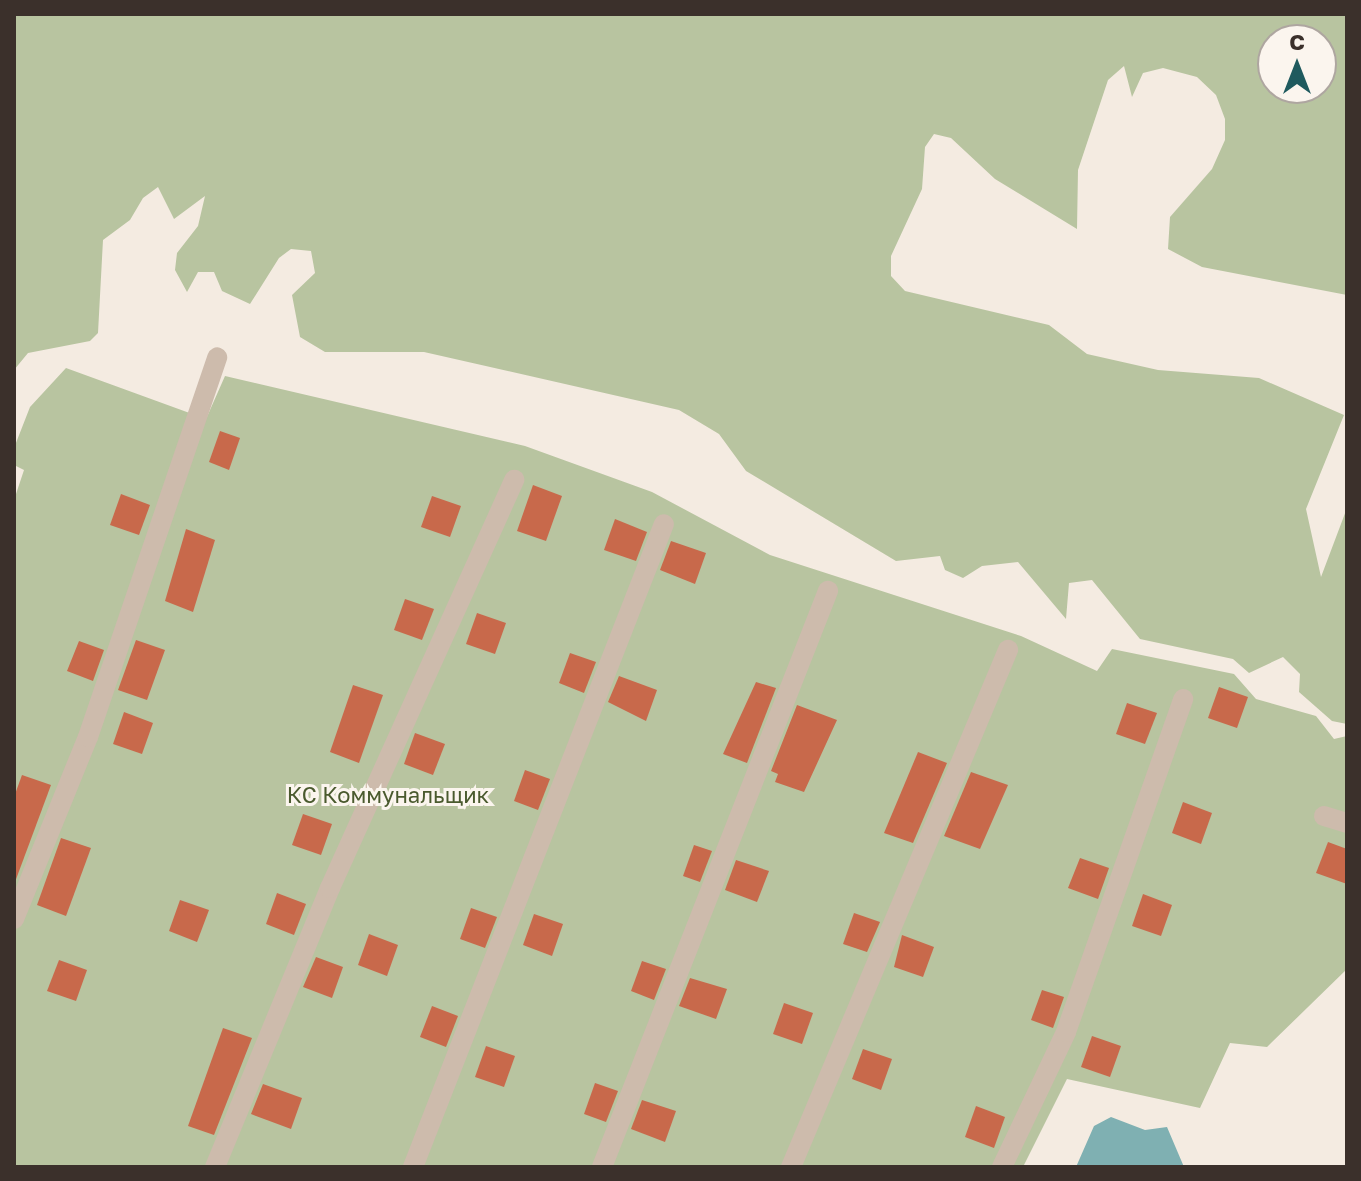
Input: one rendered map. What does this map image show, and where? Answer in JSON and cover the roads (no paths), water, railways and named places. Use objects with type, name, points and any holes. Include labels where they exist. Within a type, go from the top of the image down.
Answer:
[{"type":"street","points":[[14,919],[88,737],[217,357]]},
{"type":"street","points":[[215,1167],[330,888],[514,480]]},
{"type":"street","points":[[413,1167],[664,524]]},
{"type":"street","points":[[602,1167],[828,591]]},
{"type":"street","points":[[791,1167],[1008,650]]},
{"type":"street","points":[[1002,1167],[1066,1032],[1183,699]]},
{"type":"street","points":[[1324,816],[1347,823]]},
{"type":"water","points":[[1111,1117],[1145,1130],[1167,1127],[1184,1167],[1076,1167],[1094,1126]]},
{"type":"park label","name":"КС Коммунальщик","points":[[388,795]]}]
